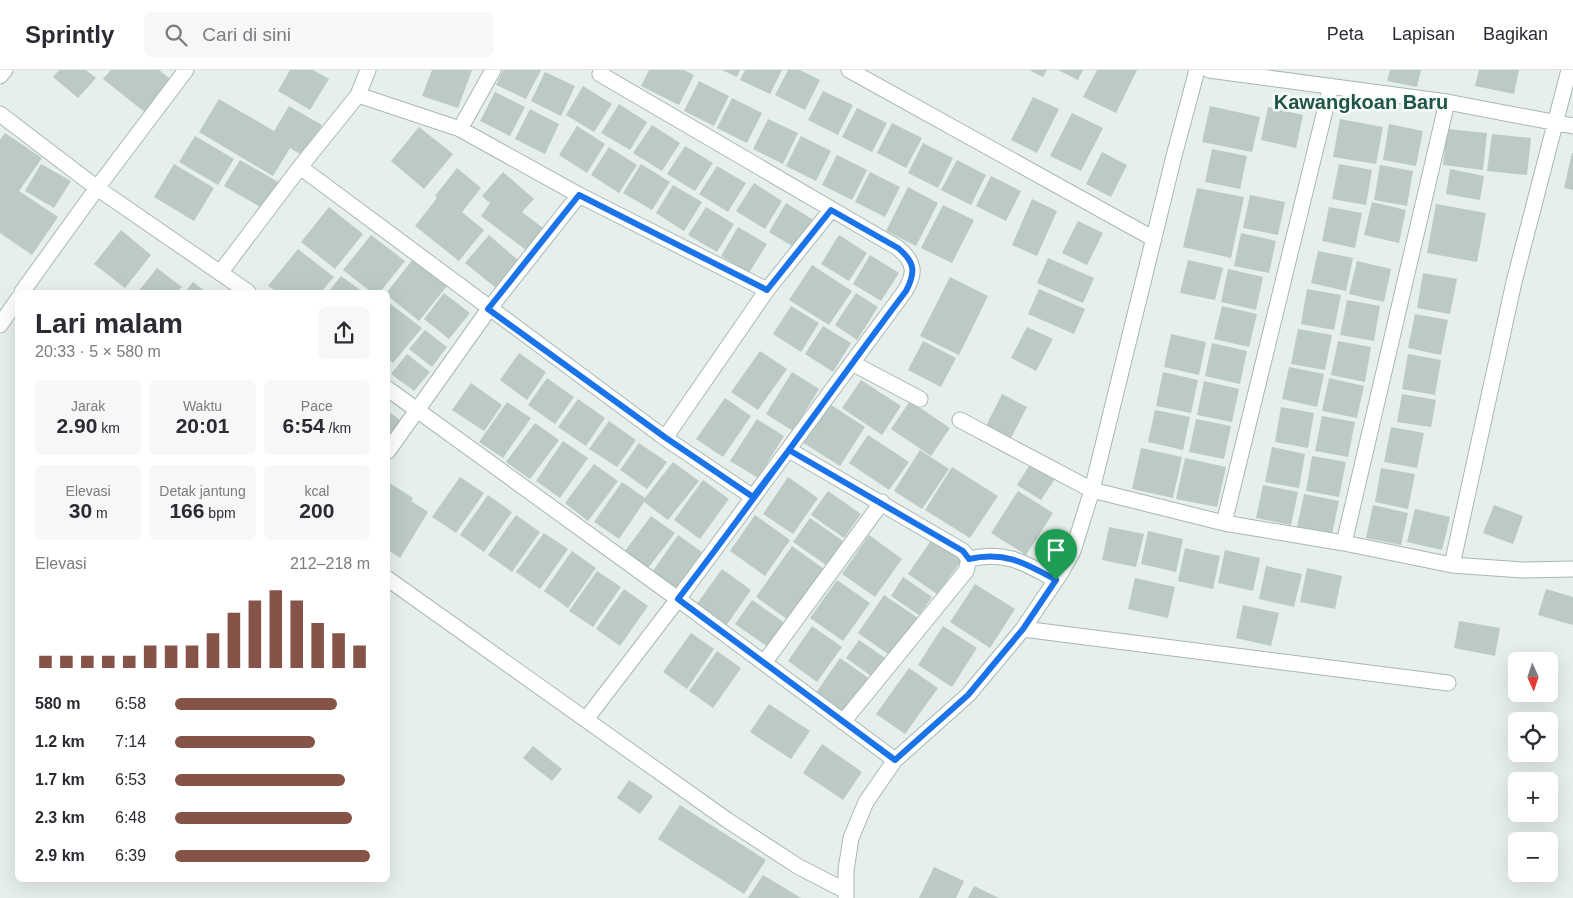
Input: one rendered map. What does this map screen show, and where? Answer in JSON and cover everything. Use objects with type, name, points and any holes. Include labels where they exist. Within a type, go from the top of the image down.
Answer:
[{"type":"street","points":[[0,76],[5,70]]},
{"type":"street","points":[[23,290],[186,70]]},
{"type":"street","points":[[220,273],[300,167],[358,95],[368,70]]},
{"type":"street","points":[[460,129],[492,70]]},
{"type":"street","points":[[849,70],[1154,239]]},
{"type":"street","points":[[390,580],[587,718],[735,825],[799,867],[846,894],[848,852],[855,826],[866,802],[895,760],[968,695],[1023,629],[1056,580],[1075,545],[1092,490],[1197,70]]},
{"type":"street","points":[[1209,70],[1447,102],[1573,126]]},
{"type":"street","points":[[1452,565],[1514,282],[1569,70]]},
{"type":"street","points":[[587,718],[789,450],[906,291],[913,278],[913,270],[908,256],[898,248],[597,71]]},
{"type":"street","points":[[1224,523],[1331,86]]},
{"type":"street","points":[[358,95],[460,129],[579,195],[767,290]]},
{"type":"street","points":[[1344,543],[1447,102]]},
{"type":"street","points":[[0,114],[97,188],[245,290]]},
{"type":"street","points":[[300,167],[488,309],[666,438],[753,497]]},
{"type":"street","points":[[390,447],[488,309],[579,195]]},
{"type":"street","points":[[666,438],[767,290],[831,210]]},
{"type":"street","points":[[0,325],[11,306]]},
{"type":"street","points":[[852,363],[920,399]]},
{"type":"street","points":[[390,390],[678,599],[895,760]]},
{"type":"street","points":[[960,420],[1092,490],[1224,523],[1344,543],[1452,565],[1522,570],[1573,569]]},
{"type":"street","points":[[789,450],[882,502],[963,551],[969,559]]},
{"type":"street","points":[[764,663],[882,502]]},
{"type":"street","points":[[969,559],[996,555],[1025,564],[1056,580]]},
{"type":"street","points":[[843,722],[966,571],[969,559]]},
{"type":"street","points":[[1023,629],[1448,683]]},
{"type":"building","points":[[59,70],[86,70],[96,78],[78,98],[53,77]]},
{"type":"building","points":[[111,70],[159,70],[174,82],[147,114],[103,79]]},
{"type":"building","points":[[290,70],[313,70],[329,79],[310,110],[278,91]]},
{"type":"building","points":[[432,70],[472,70],[458,108],[422,96]]},
{"type":"building","points":[[503,70],[541,70],[526,99],[496,85]]},
{"type":"building","points":[[649,70],[684,70],[694,75],[679,105],[641,86]]},
{"type":"building","points":[[722,70],[740,70],[737,77]]},
{"type":"building","points":[[745,70],[782,70],[770,94],[740,80]]},
{"type":"building","points":[[788,70],[800,70],[820,80],[805,110],[775,95]]},
{"type":"building","points":[[1029,70],[1047,70],[1043,77]]},
{"type":"building","points":[[1058,70],[1083,70],[1078,80]]},
{"type":"building","points":[[1097,70],[1137,70],[1116,113],[1083,97]]},
{"type":"building","points":[[1390,70],[1421,70],[1417,87],[1387,81]]},
{"type":"building","points":[[1479,70],[1519,70],[1514,94],[1475,86]]},
{"type":"building","points":[[545,72],[575,86],[561,116],[531,101]]},
{"type":"building","points":[[699,81],[729,96],[714,126],[684,111]]},
{"type":"building","points":[[583,86],[612,104],[594,132],[566,115]]},
{"type":"building","points":[[823,91],[853,105],[838,135],[808,120]]},
{"type":"building","points":[[495,92],[525,107],[510,136],[480,121]]},
{"type":"building","points":[[1033,97],[1059,109],[1037,153],[1011,140]]},
{"type":"building","points":[[732,98],[762,113],[747,143],[717,128]]},
{"type":"building","points":[[219,99],[274,131],[289,106],[322,125],[304,156],[290,148],[273,176],[199,132]]},
{"type":"building","points":[[619,104],[647,122],[630,150],[601,133]]},
{"type":"building","points":[[1210,106],[1260,117],[1252,152],[1202,142]]},
{"type":"building","points":[[1268,107],[1303,115],[1296,148],[1261,140]]},
{"type":"building","points":[[857,108],[887,123],[872,152],[842,137]]},
{"type":"building","points":[[530,109],[559,124],[545,154],[515,139]]},
{"type":"building","points":[[1072,113],[1103,128],[1081,171],[1050,156]]},
{"type":"building","points":[[768,119],[798,133],[783,164],[753,149]]},
{"type":"building","points":[[1340,119],[1383,127],[1376,164],[1333,157]]},
{"type":"building","points":[[892,123],[922,138],[906,168],[877,153]]},
{"type":"building","points":[[1389,124],[1423,131],[1416,166],[1383,160]]},
{"type":"building","points":[[652,125],[680,143],[662,171],[633,153]]},
{"type":"building","points":[[577,126],[605,144],[587,173],[559,155]]},
{"type":"building","points":[[419,127],[453,154],[424,189],[391,161]]},
{"type":"building","points":[[1447,129],[1487,133],[1483,170],[1443,165]]},
{"type":"building","points":[[5,133],[42,158],[19,191],[58,217],[32,255],[0,233],[0,140]]},
{"type":"building","points":[[1492,134],[1531,138],[1527,175],[1487,171]]},
{"type":"building","points":[[195,136],[234,159],[218,185],[179,162]]},
{"type":"building","points":[[801,136],[831,151],[816,181],[786,166]]},
{"type":"building","points":[[923,143],[953,158],[938,188],[908,173]]},
{"type":"building","points":[[685,146],[713,163],[695,191],[667,174]]},
{"type":"building","points":[[609,147],[637,165],[619,193],[591,175]]},
{"type":"building","points":[[1212,149],[1247,156],[1240,189],[1205,182]]},
{"type":"building","points":[[1102,152],[1127,165],[1111,197],[1086,184]]},
{"type":"building","points":[[1573,153],[1573,190],[1564,188]]},
{"type":"building","points":[[837,155],[867,170],[852,200],[822,185]]},
{"type":"building","points":[[240,160],[280,183],[264,209],[224,186]]},
{"type":"building","points":[[957,160],[986,175],[971,205],[941,190]]},
{"type":"building","points":[[41,164],[71,181],[54,208],[25,191]]},
{"type":"building","points":[[174,164],[214,188],[194,221],[154,197]]},
{"type":"building","points":[[641,164],[670,182],[652,210],[623,193]]},
{"type":"building","points":[[1339,164],[1372,170],[1366,205],[1332,199]]},
{"type":"building","points":[[1380,165],[1413,171],[1407,206],[1374,200]]},
{"type":"building","points":[[717,166],[746,183],[728,212],[699,194]]},
{"type":"building","points":[[457,168],[481,188],[462,212],[484,230],[459,261],[415,226]]},
{"type":"building","points":[[1450,169],[1484,176],[1480,200],[1446,194]]},
{"type":"building","points":[[503,172],[534,199],[522,212],[543,228],[526,250],[481,216],[490,203],[482,196]]},
{"type":"building","points":[[870,172],[900,187],[885,217],[855,202]]},
{"type":"building","points":[[991,176],[1021,191],[1006,221],[976,206]]},
{"type":"building","points":[[754,183],[782,201],[765,229],[736,211]]},
{"type":"building","points":[[673,185],[702,202],[684,231],[656,213]]},
{"type":"building","points":[[908,187],[938,203],[916,246],[886,231]]},
{"type":"building","points":[[1197,188],[1244,197],[1231,258],[1183,247]]},
{"type":"building","points":[[1250,195],[1285,202],[1278,235],[1243,228]]},
{"type":"building","points":[[1032,199],[1057,211],[1037,256],[1012,245]]},
{"type":"building","points":[[1372,202],[1406,210],[1399,243],[1364,235]]},
{"type":"building","points":[[786,203],[815,221],[797,249],[769,232]]},
{"type":"building","points":[[1436,204],[1486,213],[1477,262],[1427,253]]},
{"type":"building","points":[[943,205],[974,220],[952,263],[921,248]]},
{"type":"building","points":[[329,207],[363,234],[335,269],[301,242]]},
{"type":"building","points":[[706,207],[734,224],[717,252],[688,235]]},
{"type":"building","points":[[1329,207],[1362,213],[1355,248],[1322,241]]},
{"type":"building","points":[[1078,221],[1103,233],[1087,265],[1062,253]]},
{"type":"building","points":[[738,227],[767,244],[749,273],[721,256]]},
{"type":"building","points":[[121,230],[151,255],[125,288],[94,264]]},
{"type":"building","points":[[1241,233],[1276,241],[1269,273],[1234,266]]},
{"type":"building","points":[[371,235],[405,261],[382,290],[368,290],[343,270]]},
{"type":"building","points":[[489,235],[519,261],[496,288],[465,263]]},
{"type":"building","points":[[839,235],[867,253],[849,281],[821,264]]},
{"type":"building","points":[[298,249],[334,277],[323,290],[274,290],[268,286]]},
{"type":"building","points":[[1318,251],[1353,258],[1346,291],[1311,283]]},
{"type":"building","points":[[870,255],[899,273],[881,301],[853,284]]},
{"type":"building","points":[[1048,258],[1094,278],[1083,303],[1037,283]]},
{"type":"building","points":[[413,259],[447,286],[419,321],[390,298],[389,290]]},
{"type":"building","points":[[1188,260],[1223,268],[1215,300],[1180,293]]},
{"type":"building","points":[[1357,261],[1391,269],[1384,302],[1349,294]]},
{"type":"building","points":[[812,265],[852,291],[829,325],[789,300]]},
{"type":"building","points":[[157,268],[182,287],[179,290],[140,290]]},
{"type":"building","points":[[1228,269],[1263,277],[1256,310],[1221,302]]},
{"type":"building","points":[[1423,273],[1457,279],[1450,314],[1417,308]]},
{"type":"building","points":[[341,276],[360,290],[330,290]]},
{"type":"building","points":[[950,277],[988,296],[959,355],[920,336]]},
{"type":"building","points":[[193,282],[203,290],[187,290]]},
{"type":"building","points":[[1039,289],[1085,309],[1074,334],[1028,314]]},
{"type":"building","points":[[1307,289],[1341,295],[1334,330],[1301,324]]},
{"type":"building","points":[[444,293],[470,313],[449,339],[424,319]]},
{"type":"building","points":[[856,293],[878,307],[857,340],[835,325]]},
{"type":"building","points":[[1347,300],[1380,306],[1374,341],[1340,335]]},
{"type":"building","points":[[390,304],[422,328],[393,363],[390,361]]},
{"type":"building","points":[[791,306],[819,323],[801,352],[773,334]]},
{"type":"building","points":[[1222,306],[1257,314],[1249,347],[1214,339]]},
{"type":"building","points":[[1415,314],[1448,320],[1441,355],[1408,348]]},
{"type":"building","points":[[823,326],[851,343],[833,372],[805,354]]},
{"type":"building","points":[[1027,327],[1053,339],[1036,371],[1011,358]]},
{"type":"building","points":[[1298,329],[1332,335],[1325,370],[1291,364]]},
{"type":"building","points":[[425,330],[447,347],[432,367],[409,349]]},
{"type":"building","points":[[1171,334],[1206,342],[1199,375],[1164,367]]},
{"type":"building","points":[[923,341],[956,358],[941,387],[908,370]]},
{"type":"building","points":[[1338,341],[1371,347],[1365,382],[1331,375]]},
{"type":"building","points":[[1212,343],[1247,351],[1240,384],[1205,376]]},
{"type":"building","points":[[760,351],[787,369],[758,410],[731,392]]},
{"type":"building","points":[[519,353],[546,372],[527,400],[500,380]]},
{"type":"building","points":[[407,354],[430,372],[414,391],[391,374]]},
{"type":"building","points":[[1408,354],[1441,360],[1435,395],[1402,389]]},
{"type":"building","points":[[1289,367],[1324,374],[1317,407],[1282,399]]},
{"type":"building","points":[[792,372],[819,389],[793,431],[766,414]]},
{"type":"building","points":[[1163,372],[1198,380],[1191,413],[1156,406]]},
{"type":"building","points":[[547,378],[574,397],[555,424],[528,405]]},
{"type":"building","points":[[1329,378],[1364,386],[1357,418],[1322,411]]},
{"type":"building","points":[[861,380],[901,406],[882,435],[842,408]]},
{"type":"building","points":[[1204,381],[1239,389],[1232,422],[1197,415]]},
{"type":"building","points":[[471,383],[502,405],[484,431],[452,410]]},
{"type":"building","points":[[1002,394],[1027,407],[1011,438],[986,426]]},
{"type":"building","points":[[1402,394],[1436,400],[1431,427],[1397,422]]},
{"type":"building","points":[[725,398],[751,416],[723,457],[696,439]]},
{"type":"building","points":[[578,399],[605,418],[586,446],[558,427]]},
{"type":"building","points":[[910,401],[950,428],[931,456],[891,429]]},
{"type":"building","points":[[507,402],[531,418],[503,458],[479,442]]},
{"type":"building","points":[[828,403],[865,427],[840,466],[802,442]]},
{"type":"building","points":[[1281,407],[1314,413],[1308,448],[1275,442]]},
{"type":"building","points":[[1155,410],[1190,417],[1183,450],[1148,442]]},
{"type":"building","points":[[390,413],[401,421],[390,436]]},
{"type":"building","points":[[1322,416],[1355,422],[1348,457],[1315,451]]},
{"type":"building","points":[[757,419],[784,436],[758,478],[730,461]]},
{"type":"building","points":[[1196,419],[1231,426],[1224,459],[1189,452]]},
{"type":"building","points":[[609,421],[636,440],[617,467],[589,449]]},
{"type":"building","points":[[535,423],[559,440],[530,479],[506,462]]},
{"type":"building","points":[[1391,427],[1424,433],[1417,468],[1384,462]]},
{"type":"building","points":[[868,435],[909,462],[889,490],[849,463]]},
{"type":"building","points":[[563,441],[588,458],[560,498],[536,481]]},
{"type":"building","points":[[639,443],[667,462],[647,489],[620,470]]},
{"type":"building","points":[[1272,447],[1305,454],[1299,488],[1265,482]]},
{"type":"building","points":[[1141,448],[1182,457],[1173,498],[1132,489]]},
{"type":"building","points":[[920,450],[949,469],[922,509],[894,491]]},
{"type":"building","points":[[1312,456],[1346,462],[1339,497],[1306,491]]},
{"type":"building","points":[[1185,458],[1226,467],[1217,507],[1176,499]]},
{"type":"building","points":[[1032,461],[1057,476],[1041,500],[1017,485]]},
{"type":"building","points":[[673,462],[699,481],[668,520],[644,502],[619,539],[594,522],[622,482],[645,498]]},
{"type":"building","points":[[594,464],[618,481],[588,521],[565,503]]},
{"type":"building","points":[[952,467],[998,496],[970,538],[925,510]]},
{"type":"building","points":[[1381,468],[1415,474],[1408,509],[1375,502]]},
{"type":"building","points":[[460,477],[484,493],[456,533],[432,517]]},
{"type":"building","points":[[788,477],[818,498],[793,534],[763,514]]},
{"type":"building","points":[[703,480],[729,499],[700,539],[674,520]]},
{"type":"building","points":[[390,483],[413,498],[411,501],[428,512],[400,558],[390,551]]},
{"type":"building","points":[[1263,485],[1298,492],[1291,525],[1256,518]]},
{"type":"building","points":[[828,491],[861,514],[844,538],[811,515]]},
{"type":"building","points":[[1018,491],[1053,513],[1026,555],[991,533]]},
{"type":"building","points":[[1304,494],[1339,501],[1332,534],[1297,527]]},
{"type":"building","points":[[488,495],[512,512],[484,552],[460,535]]},
{"type":"building","points":[[1373,505],[1408,513],[1401,545],[1366,538]]},
{"type":"building","points":[[1494,505],[1523,516],[1513,544],[1483,533]]},
{"type":"building","points":[[1415,509],[1450,517],[1442,550],[1407,542]]},
{"type":"building","points":[[516,515],[540,532],[512,572],[488,555]]},
{"type":"building","points":[[755,515],[790,540],[765,576],[730,551]]},
{"type":"building","points":[[651,516],[675,533],[645,572],[622,555]]},
{"type":"building","points":[[810,518],[843,541],[826,565],[793,542]]},
{"type":"building","points":[[1109,527],[1144,534],[1136,567],[1102,560]]},
{"type":"building","points":[[1148,531],[1183,539],[1176,572],[1141,564]]},
{"type":"building","points":[[544,533],[568,549],[540,589],[516,572]]},
{"type":"building","points":[[678,535],[702,552],[674,592],[650,575]]},
{"type":"building","points":[[869,535],[902,559],[875,597],[842,574]]},
{"type":"building","points":[[932,539],[962,560],[937,594],[908,574]]},
{"type":"building","points":[[792,546],[824,569],[788,620],[756,597]]},
{"type":"building","points":[[1185,548],[1220,556],[1213,589],[1178,581]]},
{"type":"building","points":[[1225,550],[1260,558],[1253,591],[1218,583]]},
{"type":"building","points":[[572,551],[596,568],[568,608],[544,591]]},
{"type":"building","points":[[1266,566],[1302,574],[1294,607],[1259,599]]},
{"type":"building","points":[[1307,568],[1342,576],[1335,609],[1300,602]]},
{"type":"building","points":[[722,569],[751,590],[726,626],[696,605]]},
{"type":"building","points":[[597,571],[621,587],[593,627],[569,611]]},
{"type":"building","points":[[903,577],[932,597],[919,615],[891,596]]},
{"type":"building","points":[[1135,578],[1175,587],[1168,618],[1128,609]]},
{"type":"building","points":[[837,580],[870,603],[843,641],[810,618]]},
{"type":"building","points":[[975,584],[1015,609],[990,648],[950,622]]},
{"type":"building","points":[[624,589],[648,606],[620,646],[596,629]]},
{"type":"building","points":[[1546,589],[1573,597],[1573,625],[1538,615]]},
{"type":"building","points":[[884,595],[918,618],[891,656],[858,633]]},
{"type":"building","points":[[752,600],[785,623],[768,647],[735,624]]},
{"type":"building","points":[[1243,605],[1279,613],[1271,646],[1236,638]]},
{"type":"building","points":[[1459,621],[1500,628],[1495,656],[1454,648]]},
{"type":"building","points":[[812,626],[842,647],[817,682],[788,661]]},
{"type":"building","points":[[943,626],[977,648],[952,687],[918,665]]},
{"type":"building","points":[[691,633],[714,649],[687,689],[663,672]]},
{"type":"building","points":[[859,640],[888,660],[874,678],[846,658]]},
{"type":"building","points":[[717,651],[741,668],[713,708],[689,691]]},
{"type":"building","points":[[840,658],[870,679],[846,713],[816,693]]},
{"type":"building","points":[[909,668],[938,688],[905,734],[876,714]]},
{"type":"building","points":[[769,704],[810,731],[791,759],[750,732]]},
{"type":"building","points":[[822,744],[862,772],[843,800],[803,773]]},
{"type":"building","points":[[533,746],[562,769],[552,781],[523,758]]},
{"type":"building","points":[[629,780],[653,796],[640,814],[617,798]]},
{"type":"building","points":[[680,805],[766,860],[744,894],[658,839]]},
{"type":"building","points":[[934,867],[964,881],[956,898],[919,898]]},
{"type":"building","points":[[763,875],[801,898],[748,898]]},
{"type":"building","points":[[974,886],[999,898],[968,898]]},
{"type":"district","name":"Kawangkoan Baru","points":[[1361,102]]},
{"type":"route","points":[[1056,580],[1023,629],[968,695],[895,760],[678,599],[721,543],[753,497],[906,291],[913,278],[913,270],[908,256],[898,248],[831,210],[767,290],[579,195],[488,309],[666,438],[753,497],[789,450],[882,502],[963,551],[969,559],[996,555],[1025,564],[1056,580]]}]
